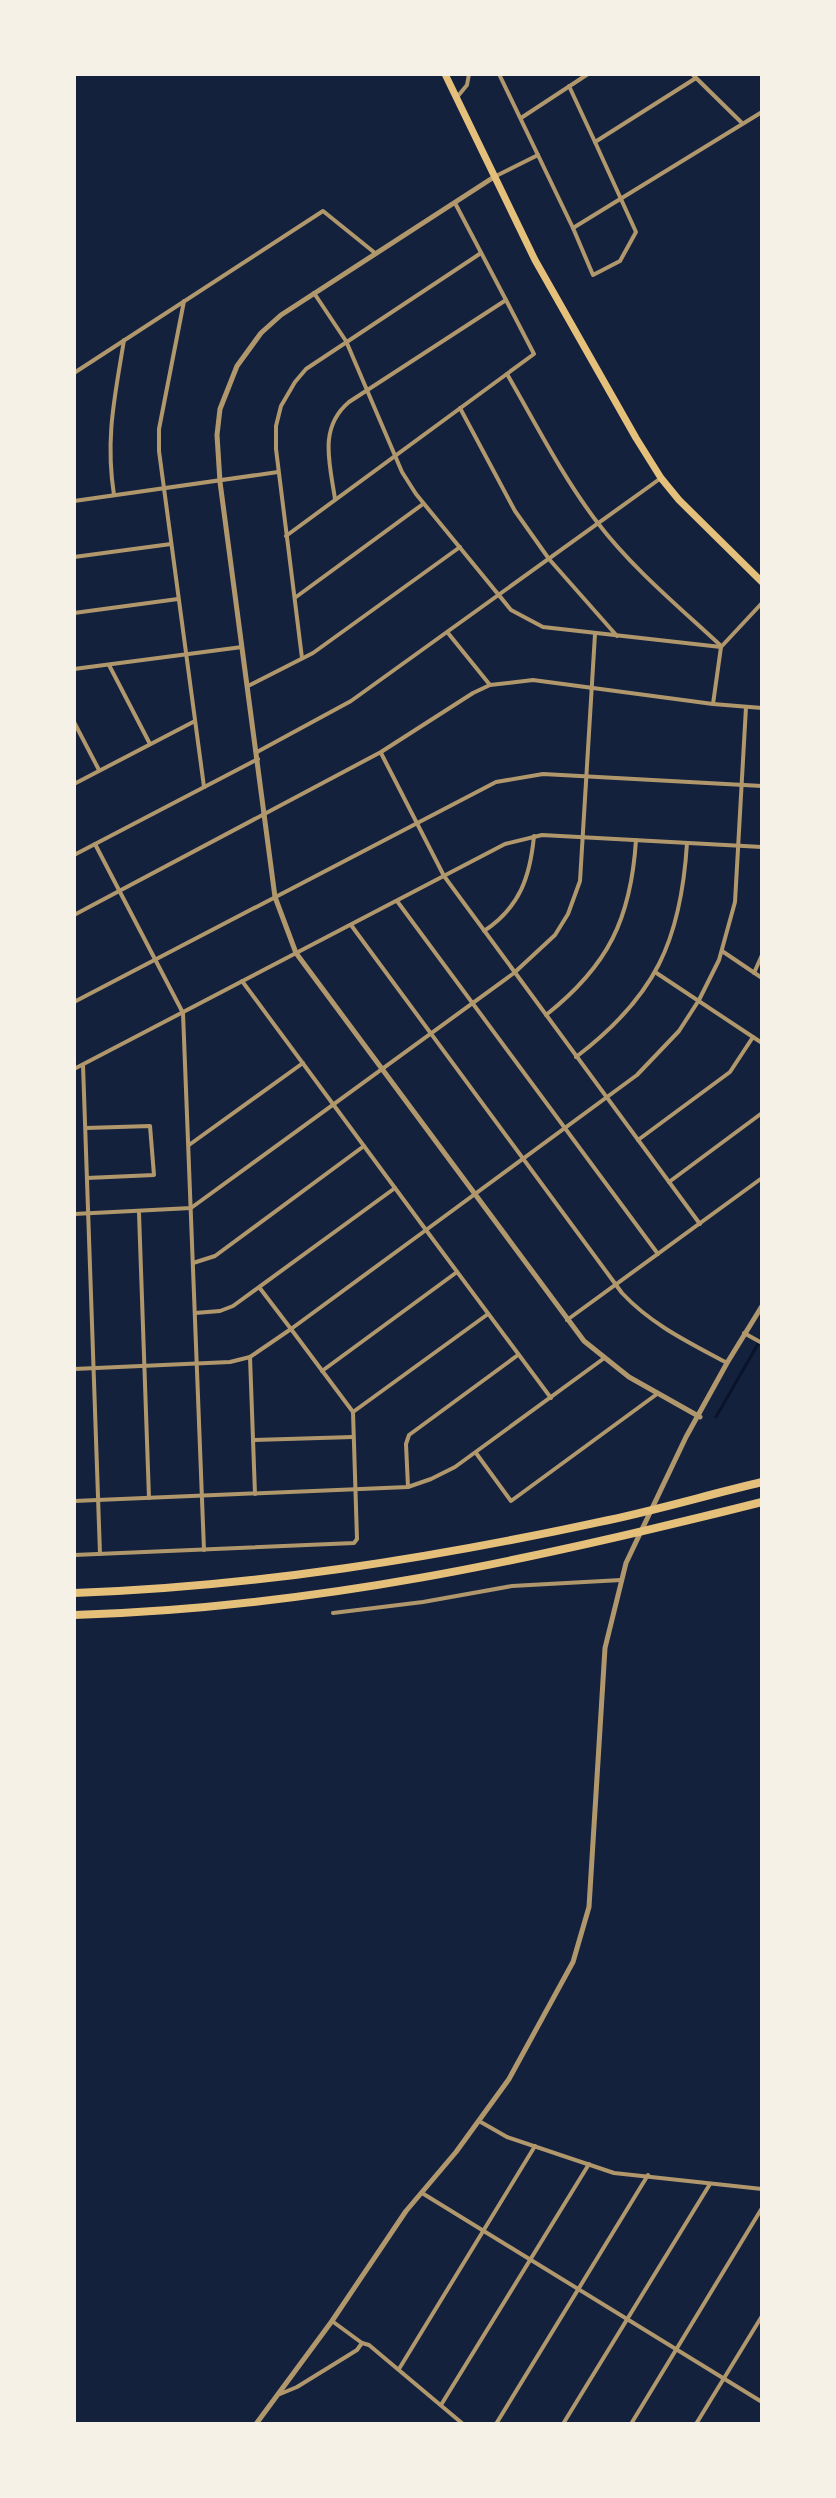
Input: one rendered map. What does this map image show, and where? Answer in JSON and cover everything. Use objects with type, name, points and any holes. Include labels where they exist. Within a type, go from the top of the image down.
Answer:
[{"type":"highway","points":[[74,1593],[227,1583],[326,1572],[609,1520],[761,1482]]},
{"type":"highway","points":[[74,1615],[276,1601],[435,1577],[603,1542],[761,1503]]},
{"type":"main road","points":[[445,74],[575,334],[661,478],[697,519],[762,582]]},
{"type":"street","points":[[456,98],[467,85],[469,74]]},
{"type":"street","points":[[499,74],[593,275],[620,261],[636,232],[569,86]]},
{"type":"street","points":[[521,118],[588,74]]},
{"type":"street","points":[[595,142],[694,76],[741,122]]},
{"type":"street","points":[[573,228],[741,122],[762,112]]},
{"type":"street","points":[[538,155],[454,201],[270,323],[237,366],[226,390],[217,424],[220,482],[275,897],[296,953],[567,1320],[603,1359],[700,1417]]},
{"type":"street","points":[[286,536],[534,354],[454,201]]},
{"type":"street","points":[[74,373],[323,211],[375,253]]},
{"type":"street","points":[[302,658],[278,472],[276,426],[281,406],[306,369],[481,253]]},
{"type":"street","points":[[314,293],[346,341],[395,455],[423,504],[517,614],[535,624],[595,634],[721,647]]},
{"type":"street","points":[[335,499],[328,449],[331,425],[342,409],[506,300]]},
{"type":"street","points":[[184,301],[159,429],[163,489],[204,787]]},
{"type":"street","points":[[114,495],[109,446],[124,340]]},
{"type":"street","points":[[507,374],[572,486],[598,524],[721,647]]},
{"type":"street","points":[[460,408],[515,511],[549,559],[617,636]]},
{"type":"street","points":[[74,501],[278,472]]},
{"type":"street","points":[[74,855],[204,787],[351,701],[661,478]]},
{"type":"street","points":[[295,598],[423,504]]},
{"type":"street","points":[[74,557],[171,544]]},
{"type":"street","points":[[248,686],[302,658],[460,547]]},
{"type":"street","points":[[74,613],[178,599]]},
{"type":"street","points":[[713,704],[721,647],[762,603]]},
{"type":"street","points":[[448,633],[490,685]]},
{"type":"street","points":[[74,1214],[191,1208],[514,973],[551,939],[568,914],[581,873],[595,634]]},
{"type":"street","points":[[74,669],[242,647]]},
{"type":"street","points":[[109,665],[150,744]]},
{"type":"street","points":[[74,915],[381,752],[490,685],[533,680],[762,708]]},
{"type":"street","points":[[74,1369],[230,1362],[250,1357],[637,1075],[666,1046],[699,1000],[722,951],[733,912],[746,707]]},
{"type":"street","points":[[74,784],[195,721]]},
{"type":"street","points":[[74,722],[99,770]]},
{"type":"street","points":[[381,752],[444,876],[700,1224]]},
{"type":"street","points":[[74,1002],[485,786],[506,779],[543,774],[762,786]]},
{"type":"street","points":[[484,931],[514,905],[525,887],[534,836]]},
{"type":"street","points":[[74,1069],[505,844],[534,836],[762,847]]},
{"type":"street","points":[[546,1015],[579,987],[607,952],[627,907],[636,840]]},
{"type":"street","points":[[576,1057],[622,1016],[655,972],[670,942],[679,912],[685,882],[687,843]]},
{"type":"street","points":[[95,844],[183,1013],[204,1550]]},
{"type":"street","points":[[397,901],[658,1254]]},
{"type":"street","points":[[351,925],[616,1285],[638,1310],[657,1325],[727,1363]]},
{"type":"street","points":[[722,951],[762,978]]},
{"type":"street","points":[[754,973],[762,955]]},
{"type":"street","points":[[655,972],[762,1043]]},
{"type":"street","points":[[242,981],[551,1398]]},
{"type":"street","points":[[638,1140],[733,1069],[753,1037]]},
{"type":"street","points":[[189,1145],[303,1063]]},
{"type":"street","points":[[83,1065],[100,1554]]},
{"type":"street","points":[[669,1182],[762,1113]]},
{"type":"street","points":[[86,1128],[150,1126],[154,1175],[87,1178]]},
{"type":"street","points":[[193,1263],[215,1256],[364,1146]]},
{"type":"street","points":[[567,1320],[762,1178]]},
{"type":"street","points":[[195,1313],[227,1309],[395,1188]]},
{"type":"street","points":[[139,1212],[149,1498]]},
{"type":"street","points":[[322,1371],[457,1272]]},
{"type":"street","points":[[74,1555],[354,1543],[357,1539],[353,1412],[259,1287]]},
{"type":"street","points":[[256,2424],[332,2321],[406,2211],[509,2079],[573,1962],[584,1928],[590,1890],[605,1648],[621,1580],[631,1548],[645,1520],[727,1363],[762,1306]]},
{"type":"street","points":[[353,1412],[488,1314]]},
{"type":"street","points":[[744,1333],[762,1343]]},
{"type":"street","points":[[408,1487],[406,1444],[409,1435],[518,1355]]},
{"type":"street","points":[[250,1357],[255,1494]]},
{"type":"street","points":[[74,1501],[408,1487],[445,1473],[476,1453],[603,1359]]},
{"type":"street","points":[[476,1453],[511,1501],[657,1394]]},
{"type":"street","points":[[253,1440],[353,1437]]},
{"type":"street","points":[[333,1613],[423,1602],[512,1586],[621,1580]]},
{"type":"street","points":[[479,2121],[507,2137],[614,2173],[762,2189]]},
{"type":"street","points":[[399,2369],[535,2146]]},
{"type":"street","points":[[441,2405],[589,2164]]},
{"type":"street","points":[[496,2424],[648,2175]]},
{"type":"street","points":[[563,2424],[710,2183]]},
{"type":"street","points":[[422,2193],[762,2402]]},
{"type":"street","points":[[631,2424],[762,2208]]},
{"type":"street","points":[[696,2424],[762,2316]]},
{"type":"street","points":[[332,2321],[369,2345],[463,2424]]},
{"type":"street","points":[[279,2394],[297,2387],[357,2350],[362,2343]]},
{"type":"waterway","points":[[716,1417],[762,1337]]}]
